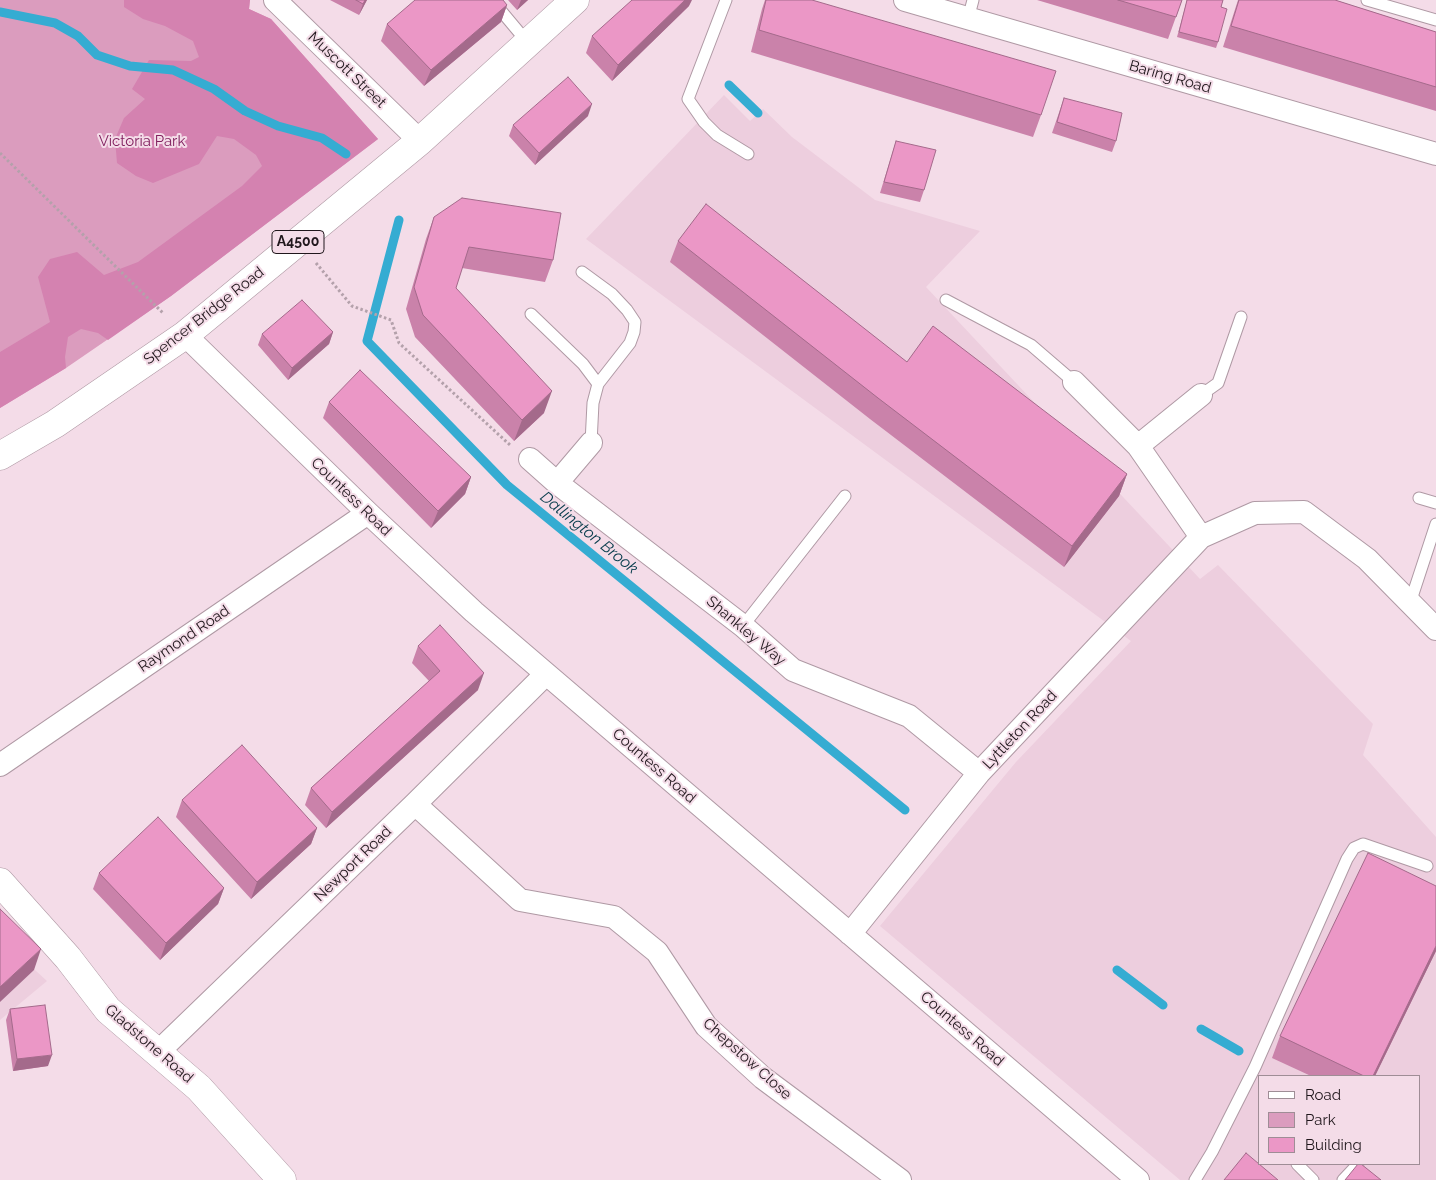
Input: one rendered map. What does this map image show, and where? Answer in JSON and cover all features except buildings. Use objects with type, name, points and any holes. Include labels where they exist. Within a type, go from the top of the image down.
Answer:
[{"type":"main road","name":"Spencer Bridge Road","points":[[0,456],[54,424],[185,335],[420,141],[575,0]]},
{"type":"main road","name":"Gladstone Road","points":[[0,882],[68,958],[108,1010],[199,1088],[282,1180]]},
{"type":"street","name":"Muscott Street","points":[[275,0],[420,141]]},
{"type":"street","name":"Baring Road","points":[[905,0],[970,10],[1436,154]]},
{"type":"street","name":"Countess Road","points":[[185,335],[368,513],[474,612],[1138,1180]]},
{"type":"street","points":[[1074,382],[1138,446],[1201,537]]},
{"type":"street","points":[[1138,446],[1201,395]]},
{"type":"street","points":[[557,483],[591,443]]},
{"type":"street","name":"Shankley Way","points":[[530,459],[557,483],[743,626],[793,670],[910,716],[979,773]]},
{"type":"street","name":"Lyttleton Road","points":[[850,934],[979,773],[1201,537],[1254,513],[1304,512],[1367,560],[1436,629]]},
{"type":"street","name":"Raymond Road","points":[[0,765],[368,513]]},
{"type":"street","name":"Newport Road","points":[[157,1053],[415,804],[546,674]]},
{"type":"street","name":"Chepstow Close","points":[[415,804],[520,900],[614,917],[657,952],[706,1026],[764,1078],[900,1180]]},
{"type":"lane","points":[[492,0],[528,43]]},
{"type":"lane","points":[[726,0],[688,99],[704,122],[717,135],[748,154]]},
{"type":"lane","points":[[1368,0],[1436,20]]},
{"type":"lane","points":[[582,272],[612,294],[635,322],[630,343],[598,384],[593,403],[591,443]]},
{"type":"lane","points":[[946,300],[1031,345],[1074,382]]},
{"type":"lane","points":[[531,314],[583,364],[598,384]]},
{"type":"lane","points":[[1201,395],[1218,383],[1241,317]]},
{"type":"lane","points":[[743,626],[845,496]]},
{"type":"lane","points":[[1419,498],[1436,503]]},
{"type":"lane","points":[[1410,603],[1436,524]]},
{"type":"lane","points":[[1194,1180],[1212,1152],[1255,1067],[1347,859],[1354,848],[1363,844],[1427,866]]},
{"type":"lane","points":[[1298,1165],[1314,1180]]},
{"type":"lane","points":[[1343,1180],[1357,1165]]},
{"type":"path","points":[[0,153],[185,335]]},
{"type":"path","points":[[298,242],[352,306],[391,320],[399,343],[522,456],[530,459]]},
{"type":"shaded area","points":[[724,95],[750,121],[763,109],[792,137],[875,200],[980,231],[926,287],[1200,579],[1218,565],[1373,724],[1363,755],[1436,837],[1436,1180],[1180,1180],[880,926],[1016,762],[1131,641],[586,239]]},
{"type":"shaded area","points":[[0,938],[47,981],[0,1020]]},
{"type":"green space","name":"Victoria Park","points":[[0,0],[250,0],[249,9],[271,19],[378,139],[171,296],[66,368],[0,408]]},
{"type":"green space","points":[[124,0],[250,0],[249,9],[271,19],[378,139],[171,296],[108,340],[98,333],[81,329],[68,337],[65,357],[66,368],[0,408],[0,352],[50,322],[38,277],[50,259],[77,252],[104,275],[138,262],[242,186],[262,166],[256,155],[234,139],[217,136],[199,164],[153,183],[136,176],[117,163],[115,139],[124,118],[145,99],[132,89],[149,60],[191,61],[199,57],[193,41],[165,26],[143,19],[124,7]]},
{"type":"waterway","name":"Dallington Brook","points":[[0,12],[55,23],[78,36],[97,55],[130,66],[173,70],[214,89],[245,111],[278,126],[322,138],[346,154]]},
{"type":"waterway","points":[[729,85],[758,113]]},
{"type":"waterway","name":"Dallington Brook","points":[[399,220],[367,341],[507,485],[905,810]]},
{"type":"waterway","name":"Dallington Brook","points":[[1117,970],[1163,1005]]},
{"type":"waterway","name":"Dallington Brook","points":[[1201,1029],[1239,1051]]}]
